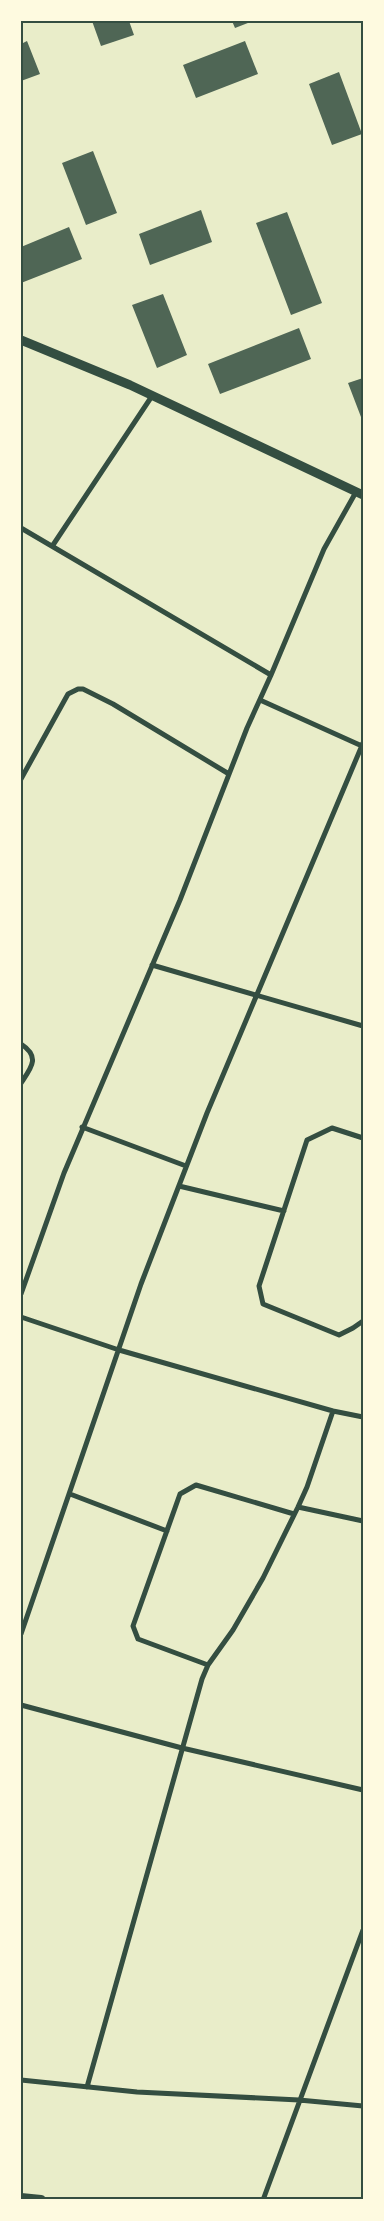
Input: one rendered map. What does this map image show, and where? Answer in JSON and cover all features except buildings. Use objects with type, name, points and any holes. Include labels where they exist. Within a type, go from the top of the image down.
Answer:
[{"type":"main road","points":[[21,2198],[41,2200]]},
{"type":"street","points":[[21,340],[153,395],[359,493],[326,544],[260,700],[180,900],[82,1127],[48,1215],[22,1293]]},
{"type":"street","points":[[53,545],[153,395]]},
{"type":"street","points":[[21,528],[53,545],[271,675]]},
{"type":"street","points":[[21,779],[68,694],[78,688],[113,704],[229,774]]},
{"type":"street","points":[[21,1634],[141,1284],[186,1166],[362,745],[260,700]]},
{"type":"street","points":[[152,964],[363,1026]]},
{"type":"street","points":[[21,1044],[28,1049],[33,1060],[32,1067],[21,1083]]},
{"type":"street","points":[[82,1127],[186,1166]]},
{"type":"street","points":[[363,1138],[332,1128],[307,1140],[258,1286],[263,1304],[339,1335],[363,1321]]},
{"type":"street","points":[[179,1186],[284,1211]]},
{"type":"street","points":[[21,1317],[119,1350],[333,1411],[363,1417]]},
{"type":"street","points":[[86,2087],[182,1748],[208,1665],[233,1630],[263,1578],[298,1507],[307,1488],[333,1411]]},
{"type":"street","points":[[208,1665],[138,1639],[133,1626],[180,1494],[196,1485],[294,1514]]},
{"type":"street","points":[[70,1494],[167,1531]]},
{"type":"street","points":[[298,1507],[363,1521]]},
{"type":"street","points":[[21,1704],[182,1748],[363,1790]]},
{"type":"street","points":[[263,2200],[363,1930]]},
{"type":"street","points":[[21,2080],[137,2092],[299,2100],[363,2106]]}]
